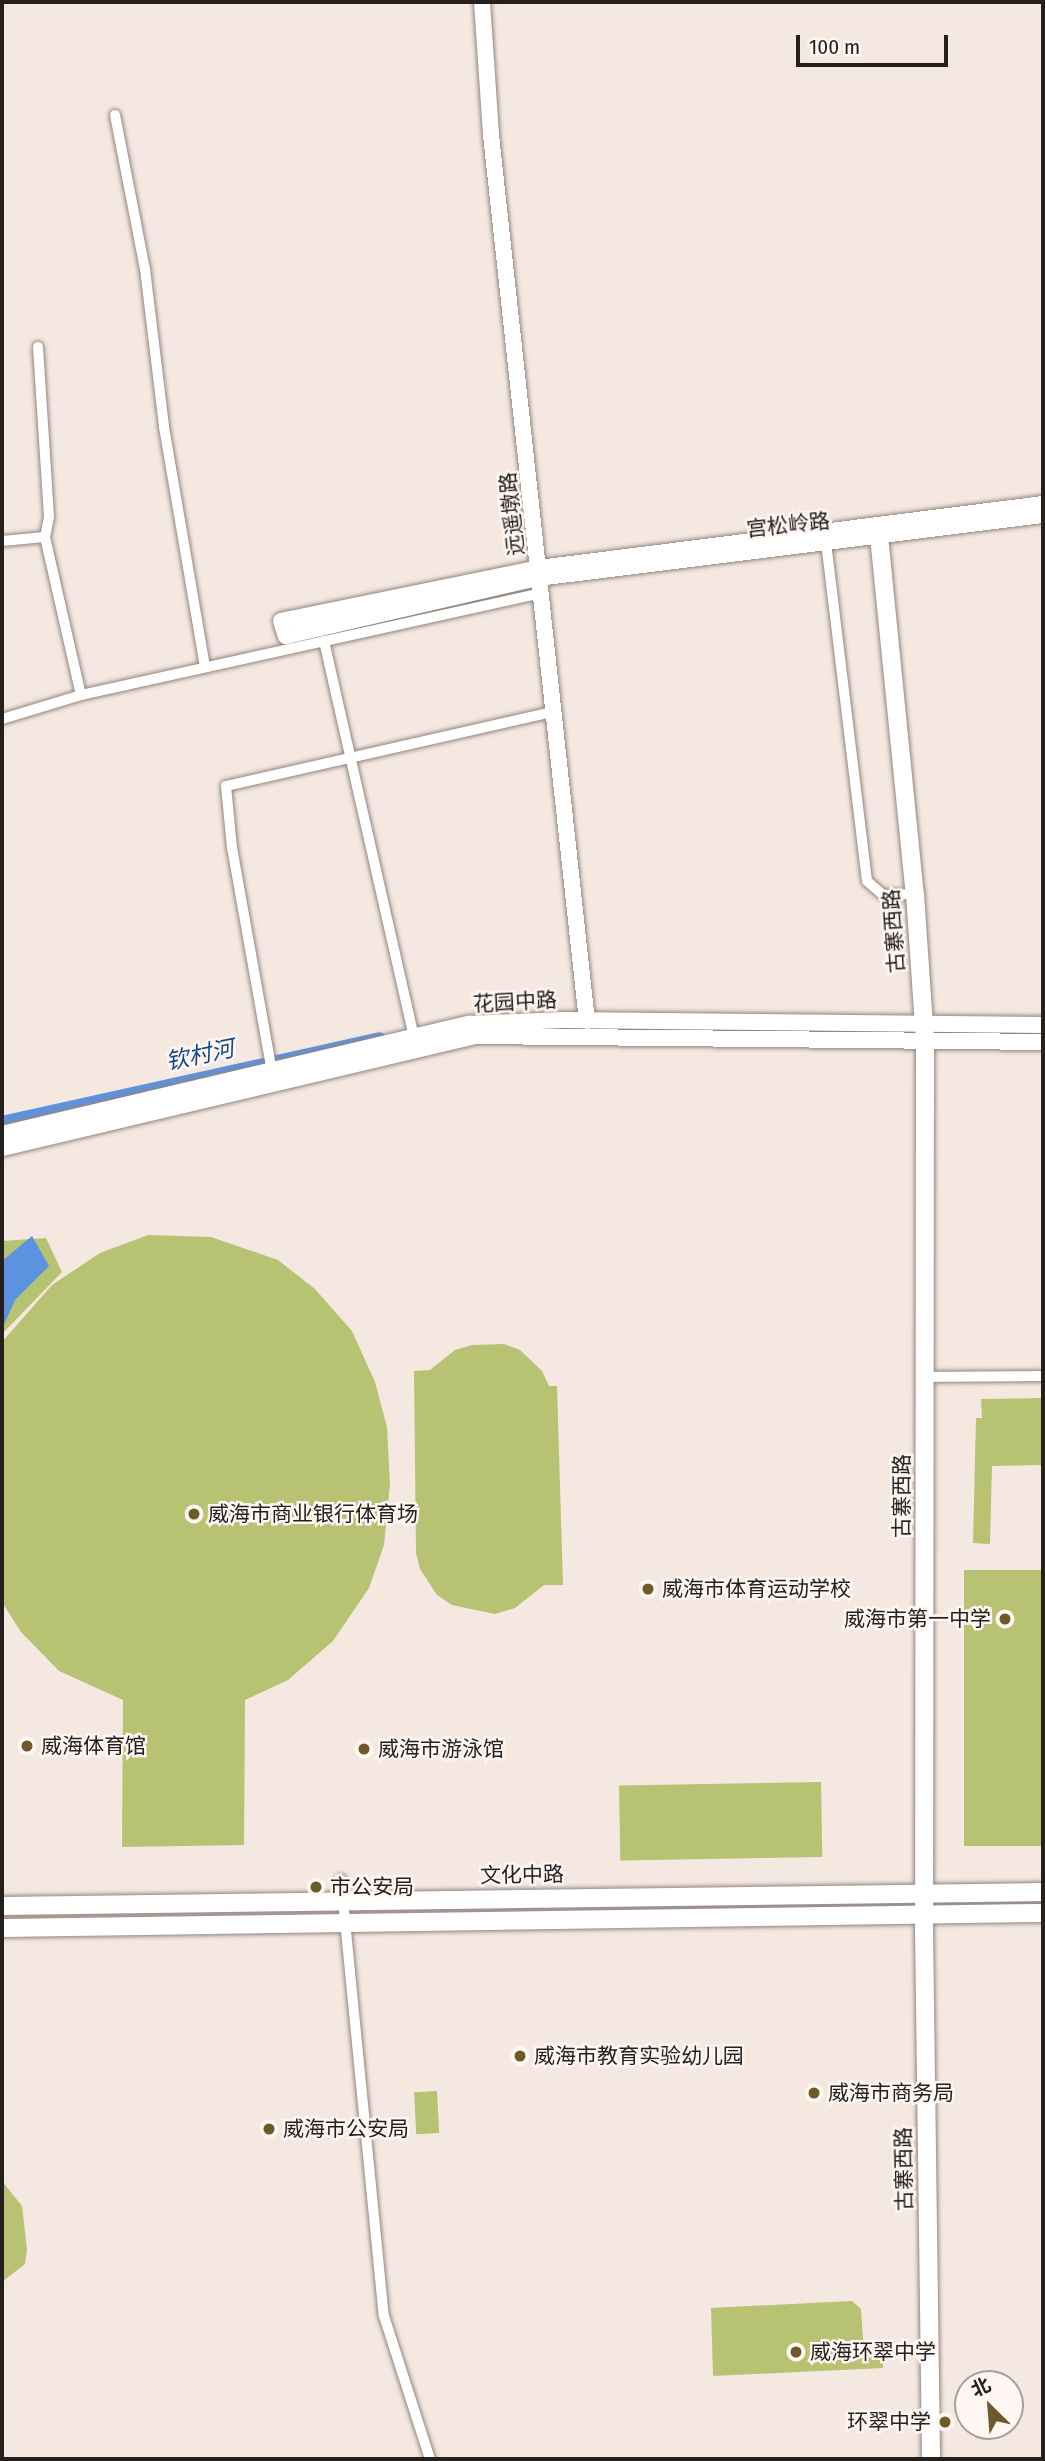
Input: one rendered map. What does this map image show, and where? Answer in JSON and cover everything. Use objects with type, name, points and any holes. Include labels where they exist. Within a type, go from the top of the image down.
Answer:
[{"type":"main road","name":"远遥墩路","points":[[482,2],[491,135],[587,1021]]},
{"type":"main road","points":[[540,580],[286,636],[281,621],[540,580],[1043,504]]},
{"type":"main road","name":"宫松岭路","points":[[540,580],[1043,515]]},
{"type":"main road","name":"古寨西路","points":[[879,536],[915,894],[924,1032],[924,1913],[931,2459]]},
{"type":"main road","name":"花园中路","points":[[2,1134],[271,1065],[469,1024],[587,1021],[924,1032],[1043,1025]]},
{"type":"main road","points":[[2,1148],[474,1036],[924,1032],[1043,1042]]},
{"type":"main road","name":"文化中路","points":[[2,1906],[1043,1892]]},
{"type":"main road","points":[[2,1928],[1043,1913]]},
{"type":"street","points":[[115,115],[145,270],[155,339],[152,344],[205,667]]},
{"type":"street","points":[[38,347],[49,517],[45,537],[81,695]]},
{"type":"street","points":[[2,541],[45,537]]},
{"type":"street","points":[[826,542],[867,881],[883,895],[915,894]]},
{"type":"street","points":[[2,719],[81,695],[324,641],[540,580]]},
{"type":"street","points":[[324,641],[414,1037]]},
{"type":"street","points":[[271,1065],[232,848],[226,786],[555,711]]},
{"type":"street","points":[[924,1377],[1043,1376]]},
{"type":"street","points":[[341,1880],[342,1924],[384,2316],[430,2459]]},
{"type":"green space","name":"威海市商业银行体育场","points":[[148,1235],[211,1237],[278,1260],[315,1289],[352,1331],[375,1382],[387,1427],[390,1484],[384,1545],[369,1588],[333,1641],[288,1680],[245,1700],[244,1845],[122,1847],[123,1700],[59,1671],[21,1632],[2,1602],[2,1342],[52,1285],[100,1253]]},
{"type":"green space","points":[[46,1238],[62,1272],[2,1334],[2,1241]]},
{"type":"green space","points":[[504,1344],[520,1350],[542,1371],[549,1386],[557,1386],[563,1585],[544,1585],[515,1608],[495,1614],[452,1605],[437,1595],[420,1569],[416,1553],[414,1371],[430,1370],[455,1350],[472,1345]]},
{"type":"green space","points":[[1043,1398],[1043,1465],[992,1466],[990,1544],[973,1543],[976,1418],[982,1418],[981,1399]]},
{"type":"green space","name":"威海市第一中学","points":[[964,1570],[1043,1570],[1043,1846],[964,1846]]},
{"type":"green space","points":[[821,1782],[822,1857],[620,1861],[619,1786]]},
{"type":"green space","points":[[437,2091],[439,2133],[416,2134],[414,2092]]},
{"type":"green space","points":[[2,2181],[22,2206],[27,2250],[25,2264],[2,2282]]},
{"type":"green space","points":[[852,2301],[861,2309],[864,2356],[883,2356],[883,2368],[713,2376],[711,2308]]},
{"type":"water","points":[[32,1236],[49,1266],[15,1300],[2,1329],[2,1261]]},
{"type":"waterway","name":"钦村河","points":[[2,1121],[380,1037]]},
{"type":"place","name":"威海市商业银行体育场","points":[[194,1514]]},
{"type":"place","name":"威海市体育运动学校","points":[[648,1589]]},
{"type":"place","name":"威海市第一中学","points":[[1005,1619]]},
{"type":"place","name":"威海体育馆","points":[[27,1746]]},
{"type":"place","name":"威海市游泳馆","points":[[364,1749]]},
{"type":"place","name":"市公安局","points":[[316,1887]]},
{"type":"place","name":"威海市教育实验幼儿园","points":[[520,2056]]},
{"type":"place","name":"威海市商务局","points":[[814,2093]]},
{"type":"place","name":"威海市公安局","points":[[269,2129]]},
{"type":"place","name":"威海环翠中学","points":[[796,2352]]},
{"type":"place","name":"环翠中学","points":[[945,2422]]}]
